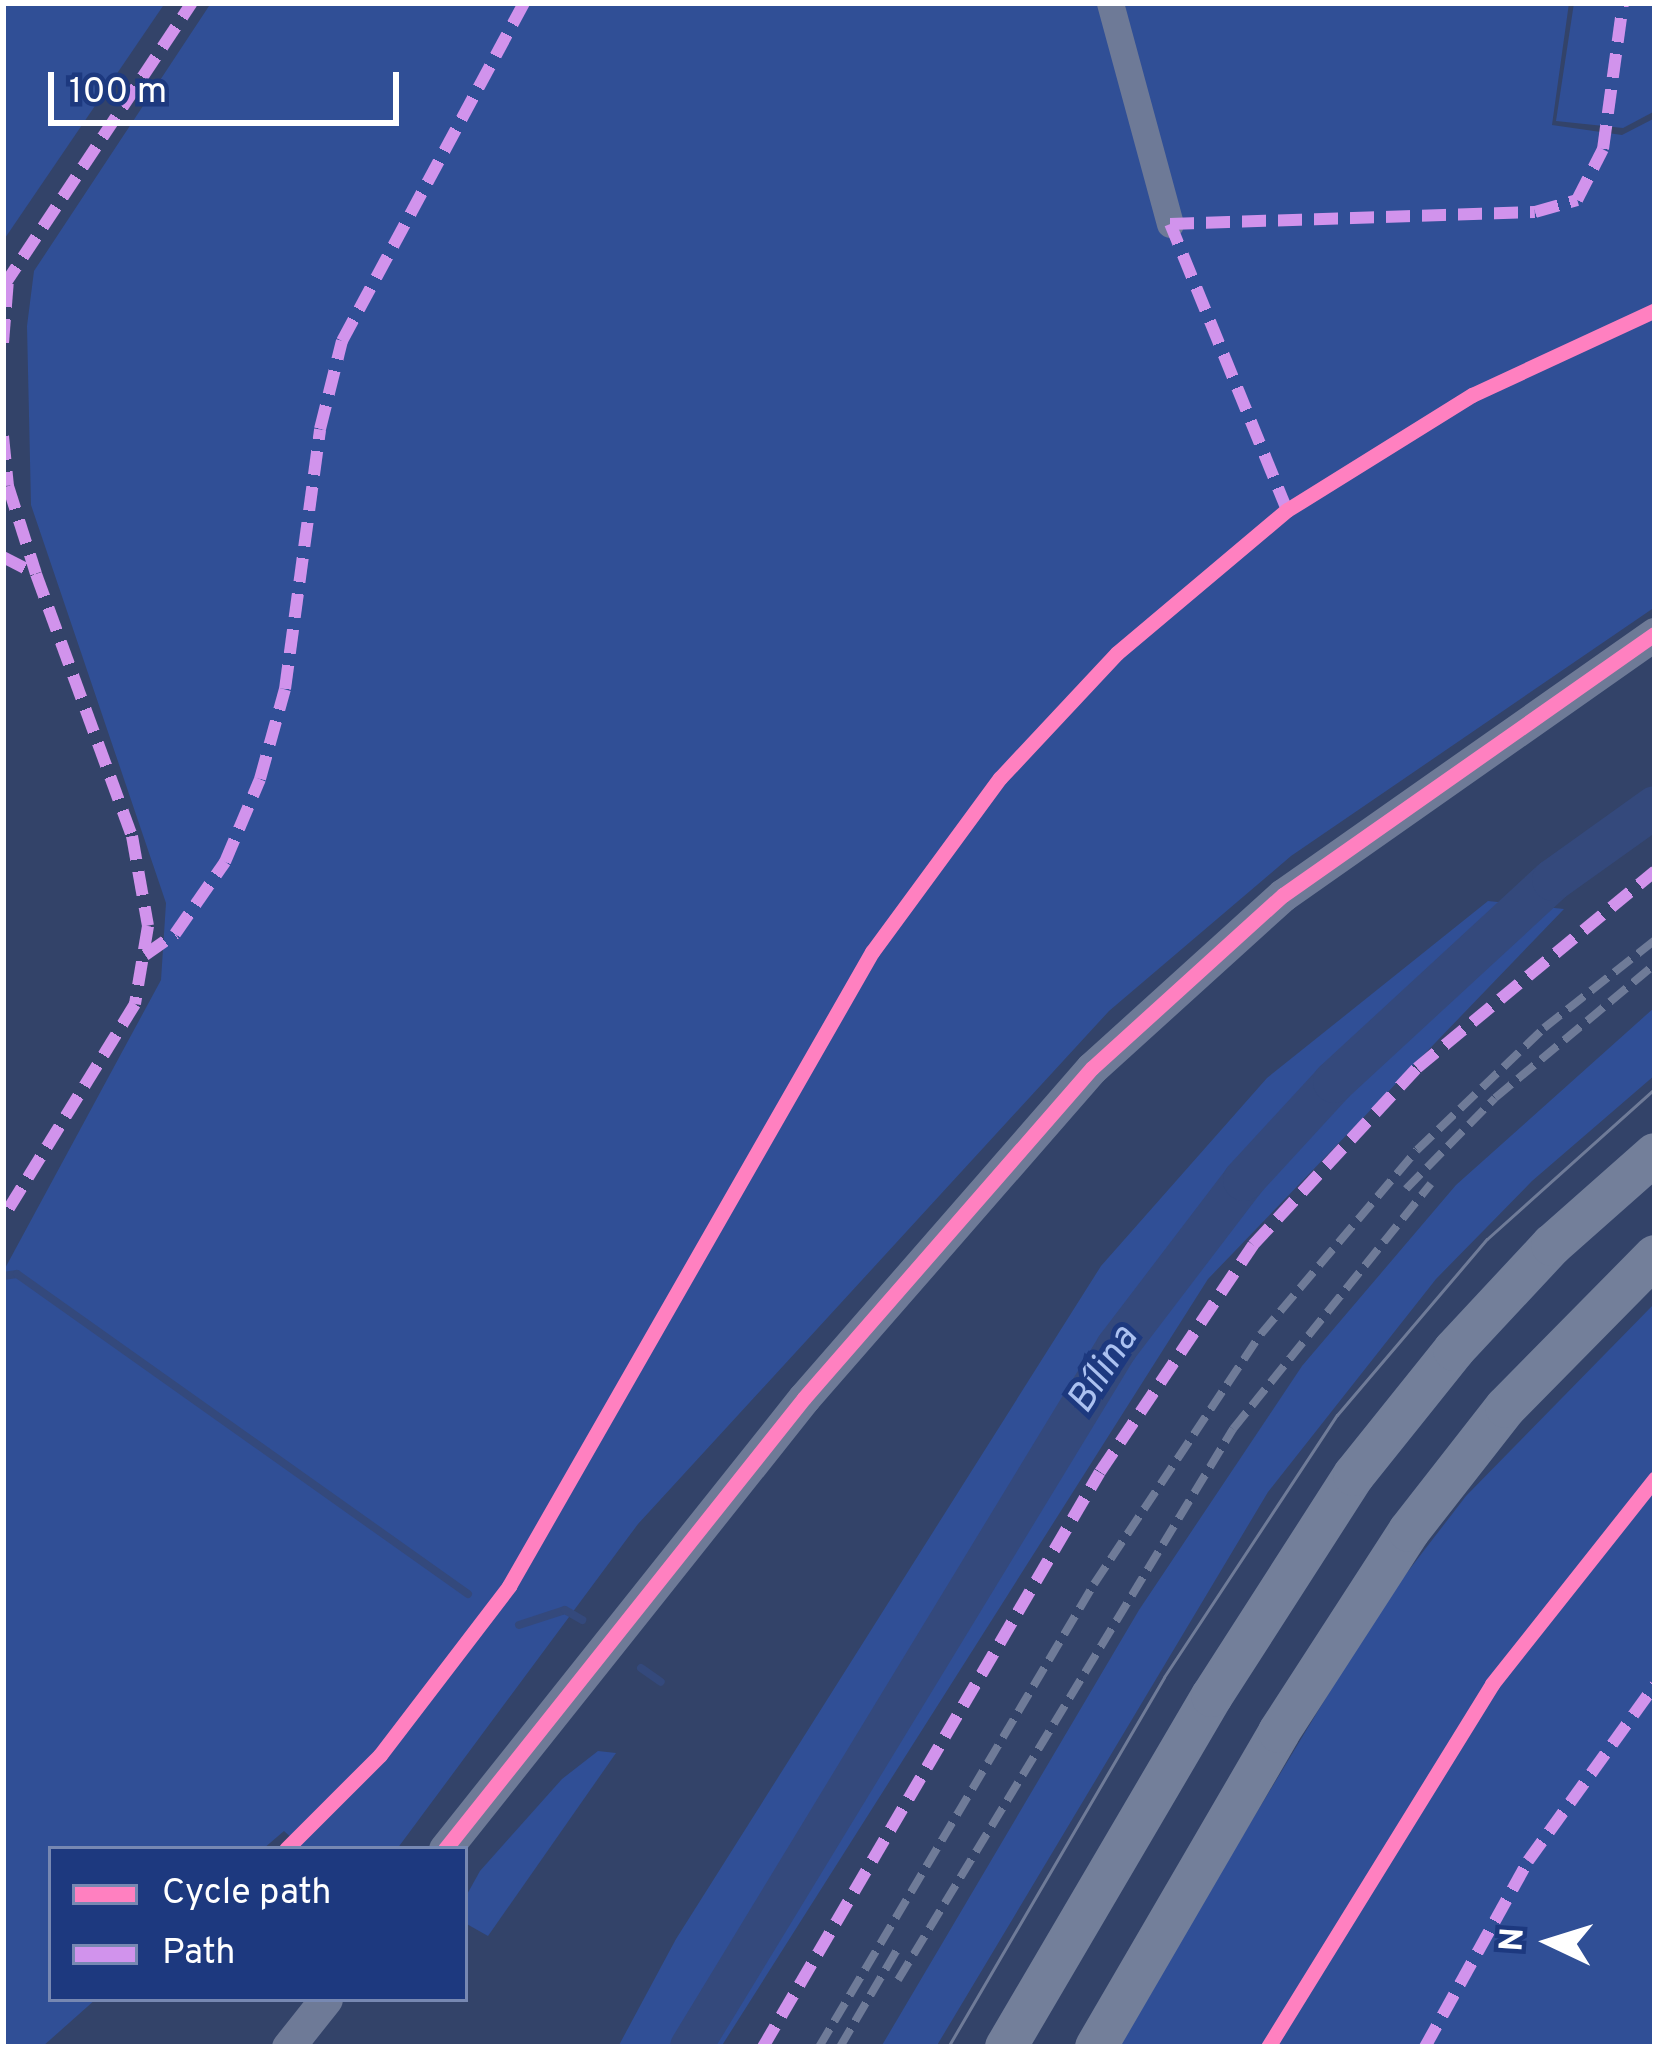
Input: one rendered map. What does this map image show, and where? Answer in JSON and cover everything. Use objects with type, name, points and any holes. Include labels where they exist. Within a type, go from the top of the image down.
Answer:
[{"type":"highway","points":[[1006,2047],[1261,1616],[1354,1475],[1454,1350],[1552,1245],[1655,1154]]},
{"type":"highway","points":[[1096,2047],[1279,1732],[1409,1531],[1506,1407],[1655,1256]]},
{"type":"street","points":[[1110,3],[1170,224]]},
{"type":"street","points":[[447,1846],[804,1398],[1092,1068],[1283,895],[1655,634]]},
{"type":"street","points":[[288,2047],[324,2002]]},
{"type":"shaded area","points":[[3,3],[165,3],[3,241]]},
{"type":"shaded area","points":[[211,3],[1569,3],[1552,125],[1622,135],[1655,118],[1655,607],[1291,856],[1109,1011],[638,1524],[399,1846],[301,1846],[284,1831],[266,1846],[48,1846],[48,2002],[93,2002],[42,2047],[3,2047],[3,1272],[161,980],[166,903],[31,505],[27,326],[34,271]]},
{"type":"shaded area","points":[[1574,3],[1655,3],[1655,111],[1623,128],[1556,121]]},
{"type":"shaded area","points":[[1488,901],[1564,909],[1208,1279],[721,2047],[618,2047],[676,1939],[1101,1266],[1267,1078]]},
{"type":"shaded area","points":[[1655,1007],[1655,1075],[1532,1181],[1436,1279],[1268,1492],[936,2047],[881,2047],[1139,1610],[1302,1366],[1456,1185]]},
{"type":"shaded area","points":[[1655,1303],[1655,2047],[1115,2047],[1382,1605],[1466,1496]]},
{"type":"shaded area","points":[[598,1751],[616,1753],[488,1936],[468,1925],[468,1893],[480,1871],[562,1779]]},
{"type":"waterway","name":"Bílina","points":[[691,2047],[1117,1347],[1244,1180],[1334,1082],[1553,880],[1655,807]]},
{"type":"waterway","points":[[3,1276],[17,1274],[468,1594]]},
{"type":"waterway","points":[[519,1625],[565,1610],[582,1620]]},
{"type":"waterway","points":[[641,1668],[661,1682]]},
{"type":"tram line","points":[[948,2047],[1164,1677],[1337,1415],[1487,1239],[1655,1088]]},
{"type":"railway","points":[[819,2047],[1094,1584],[1261,1334],[1417,1150],[1544,1028],[1655,940]]},
{"type":"railway","points":[[1406,1189],[1495,1098],[1655,964]]},
{"type":"railway","points":[[898,1980],[1233,1429],[1431,1184]]},
{"type":"railway","points":[[840,2047],[897,1950]]},
{"type":"marked path","points":[[3,287],[192,3]]},
{"type":"marked path","points":[[145,955],[175,934],[225,862],[260,779],[285,689],[320,429],[342,341],[524,3]]},
{"type":"marked path","points":[[1287,510],[1170,224],[1535,212],[1577,200],[1603,149],[1623,3]]},
{"type":"marked path","points":[[3,343],[8,280]]},
{"type":"marked path","points":[[3,436],[8,486],[36,574],[132,836],[148,926],[135,1004],[3,1218]]},
{"type":"marked path","points":[[3,557],[36,574]]},
{"type":"marked path","points":[[763,2047],[1100,1472],[1253,1245],[1417,1068],[1655,871]]},
{"type":"marked path","points":[[1425,2047],[1528,1861],[1655,1685]]},
{"type":"cycle path","points":[[289,1846],[380,1755],[509,1586],[872,952],[1000,778],[1117,653],[1287,510],[1472,395],[1655,310]]},
{"type":"cycle path","points":[[447,1846],[804,1398],[1092,1068],[1283,895],[1655,634]]},
{"type":"cycle path","points":[[1268,2047],[1492,1684],[1655,1478]]}]
